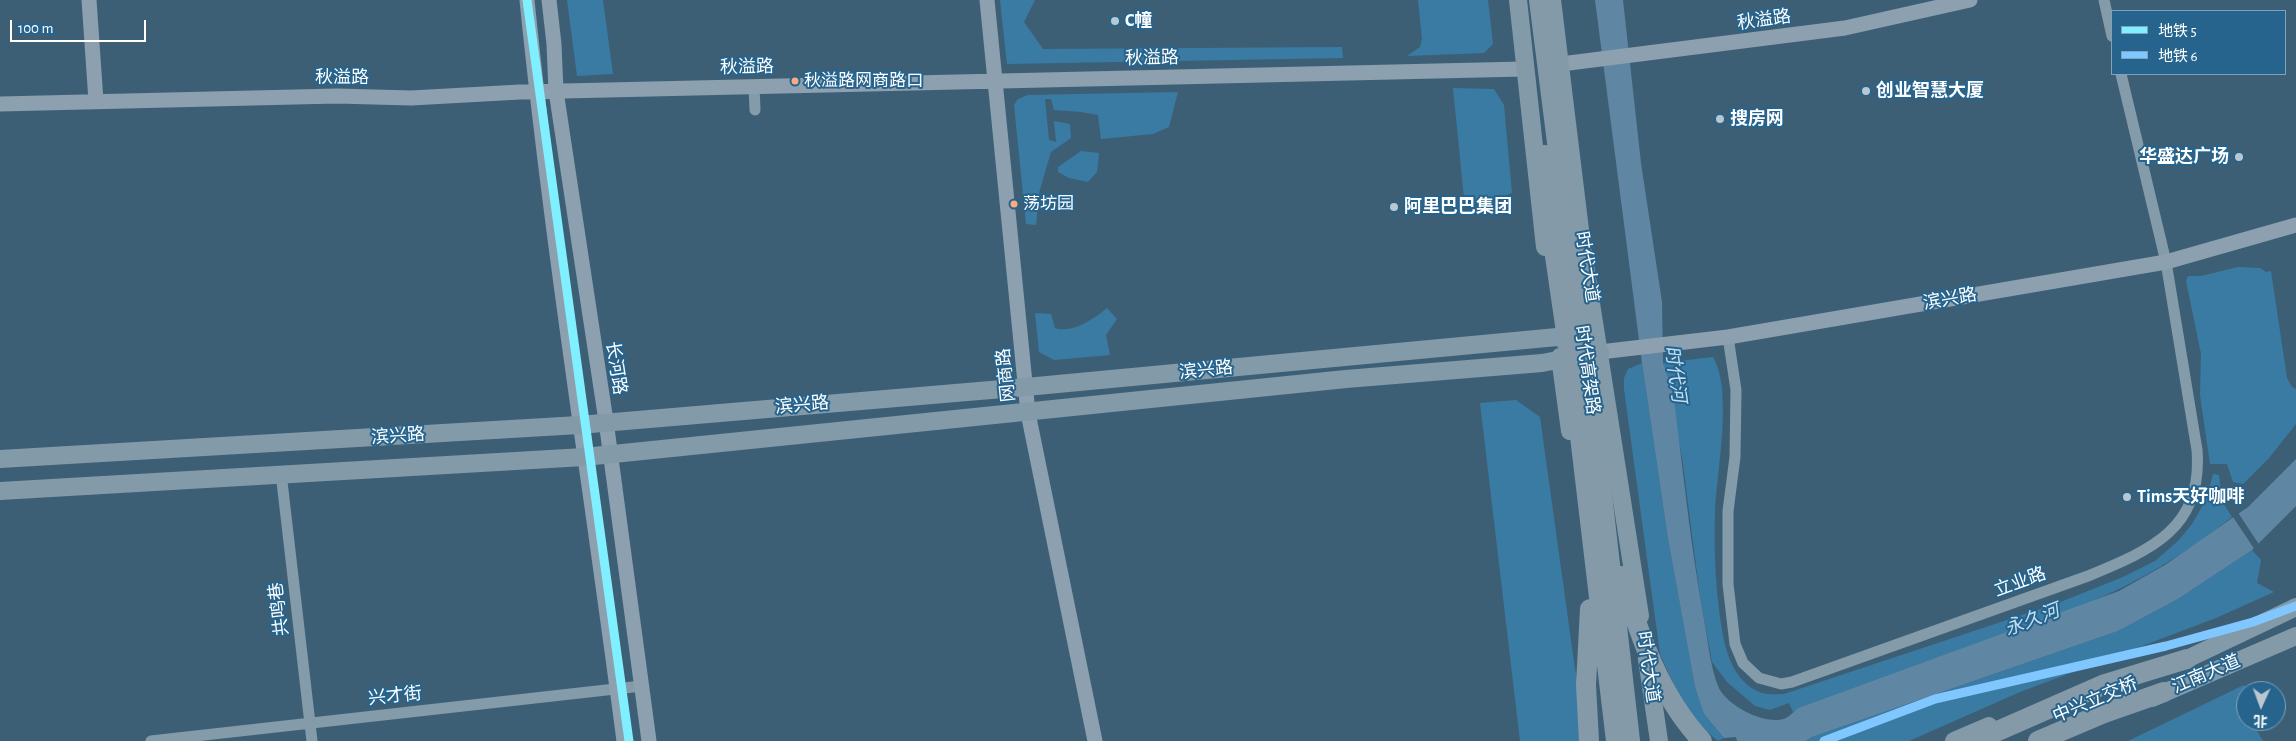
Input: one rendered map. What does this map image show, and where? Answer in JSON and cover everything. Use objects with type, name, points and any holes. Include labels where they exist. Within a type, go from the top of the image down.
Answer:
[{"type":"highway","name":"时代高架路","points":[[1528,0],[1555,256],[1575,394],[1616,741]]},
{"type":"highway","name":"时代高架路","points":[[1539,0],[1599,457],[1630,741]]},
{"type":"highway","points":[[1599,457],[1621,575],[1637,628],[1667,696],[1685,723],[1702,741]]},
{"type":"highway","points":[[1576,741],[1586,685],[1590,622],[1589,510]]},
{"type":"highway","points":[[1975,741],[2060,729],[2105,684],[2187,660]]},
{"type":"highway","points":[[1586,685],[1589,741]]},
{"type":"highway","points":[[1625,686],[1637,741]]},
{"type":"highway","name":"中兴立交桥","points":[[2003,741],[2060,729],[2164,692]]},
{"type":"highway","name":"中兴立交桥","points":[[2038,741],[2060,729]]},
{"type":"main road","points":[[1518,0],[1524,70],[1557,337],[1611,741]]},
{"type":"main road","name":"时代大道","points":[[1552,0],[1582,246],[1659,741]]},
{"type":"main road","name":"滨兴路","points":[[0,459],[579,424],[1026,387],[1557,337],[1600,352]]},
{"type":"main road","name":"滨兴路","points":[[0,491],[281,473],[584,457],[1346,379],[1560,360],[1600,352]]},
{"type":"main road","name":"江南大道","points":[[1954,741],[2063,695],[2187,660],[2296,607]]},
{"type":"main road","name":"江南大道","points":[[2164,692],[2294,641]]},
{"type":"street","points":[[89,0],[96,101]]},
{"type":"street","points":[[527,0],[536,91],[579,424],[624,741]]},
{"type":"street","name":"长河路","points":[[549,0],[554,44],[556,91],[606,421],[649,741]]},
{"type":"street","name":"网商路","points":[[986,0],[1028,413],[1095,741]]},
{"type":"street","name":"秋溢路","points":[[1561,64],[1845,28],[1970,0]]},
{"type":"street","points":[[2104,0],[2111,32]]},
{"type":"street","name":"秋溢路","points":[[0,104],[337,96],[411,98],[536,91],[1524,70]]},
{"type":"street","name":"立业路","points":[[1728,337],[1736,390],[1735,457],[1728,511],[1728,584],[1735,644],[1743,663],[1759,678],[1781,684],[1792,682],[2088,576],[2124,561],[2160,541],[2180,522],[2190,506],[2198,468],[2166,262],[2121,75]]},
{"type":"street","points":[[754,86],[754,110]]},
{"type":"street","name":"滨兴路","points":[[1600,352],[1728,337],[2166,262],[2296,225]]},
{"type":"street","name":"共鸣巷","points":[[281,473],[312,741]]},
{"type":"street","name":"兴才街","points":[[151,741],[642,686]]},
{"type":"shaded area","points":[[567,0],[603,0],[613,74],[577,76]]},
{"type":"shaded area","points":[[1000,0],[1035,0],[1024,22],[1043,49],[1342,47],[1343,58],[1007,64]]},
{"type":"shaded area","points":[[1418,0],[1488,0],[1493,44],[1484,53],[1407,56],[1420,47],[1422,39]]},
{"type":"shaded area","points":[[1595,0],[1623,0],[1641,163],[1662,302],[1663,363],[1673,392],[1699,591],[1715,678],[1722,693],[1738,707],[1758,717],[1778,720],[1786,718],[1798,708],[2119,591],[2165,565],[2248,507],[2296,459],[2296,506],[2252,550],[2178,599],[2118,631],[1812,737],[1806,741],[1737,741],[1736,737],[1724,738],[1704,714],[1695,687],[1668,539],[1642,363]]},
{"type":"shaded area","points":[[1453,88],[1494,89],[1504,105],[1512,193],[1488,202],[1464,198]]},
{"type":"shaded area","points":[[1178,92],[1169,127],[1153,134],[1101,139],[1098,115],[1054,110],[1051,99],[1045,99],[1049,140],[1056,142],[1054,121],[1070,124],[1071,138],[1051,152],[1039,193],[1036,225],[1026,224],[1014,105],[1018,99],[1028,95]]},
{"type":"shaded area","points":[[1081,151],[1099,153],[1097,172],[1088,182],[1069,178],[1058,172],[1058,167]]},
{"type":"shaded area","points":[[2238,267],[2260,268],[2266,272],[2271,271],[2287,378],[2292,387],[2296,389],[2296,424],[2269,458],[2243,484],[2233,482],[2227,464],[2210,464],[2200,395],[2201,354],[2186,281],[2188,276],[2201,276]]},
{"type":"shaded area","points":[[1107,308],[1117,319],[1106,335],[1110,355],[1054,360],[1039,352],[1035,313],[1051,314],[1055,328],[1068,329],[1089,321]]},
{"type":"shaded area","points":[[1713,357],[1719,372],[1723,410],[1715,511],[1716,577],[1720,617],[1727,651],[1736,672],[1751,688],[1762,693],[1784,694],[2058,603],[2123,577],[2155,561],[2179,540],[2192,524],[2206,500],[2213,474],[2219,475],[2222,501],[2232,517],[2160,567],[2082,605],[1798,708],[1793,712],[1789,703],[1770,710],[1755,706],[1727,682],[1712,662],[1700,596],[1682,457],[1663,363]]},
{"type":"shaded area","points":[[1642,363],[1668,539],[1695,687],[1704,714],[1724,738],[1718,741],[1699,725],[1681,701],[1660,654],[1624,389],[1624,378],[1628,369]]},
{"type":"shaded area","points":[[1516,400],[1540,417],[1575,669],[1593,741],[1520,741],[1480,403]]},
{"type":"shaded area","points":[[2252,550],[2261,560],[2257,583],[2274,592],[2216,618],[2020,692],[1909,741],[1807,741],[1812,737],[2118,631],[2178,599]]},
{"type":"shaded area","points":[[2236,689],[2236,731],[2257,731],[2263,741],[2128,741]]},
{"type":"pier","points":[[2237,511],[2260,546],[2255,550],[2231,514]]},
{"type":"metro line","name":"5","points":[[527,0],[629,741]]},
{"type":"metro line","name":"6","points":[[1824,741],[1935,699],[2166,646],[2253,622],[2296,606]]},
{"type":"place","name":"C幢","points":[[1115,21]]},
{"type":"place","name":"秋溢路网商路口","points":[[795,81]]},
{"type":"place","name":"创业智慧大厦","points":[[1866,91]]},
{"type":"place","name":"搜房网","points":[[1720,119]]},
{"type":"place","name":"华盛达广场","points":[[2239,157]]},
{"type":"place","name":"荡坊园","points":[[1014,204]]},
{"type":"place","name":"阿里巴巴集团","points":[[1394,207]]},
{"type":"place","name":"Tims天好咖啡","points":[[2127,497]]},
{"type":"water label","name":"时代河","points":[[1675,374]]},
{"type":"water label","name":"永久河","points":[[2032,620]]}]
